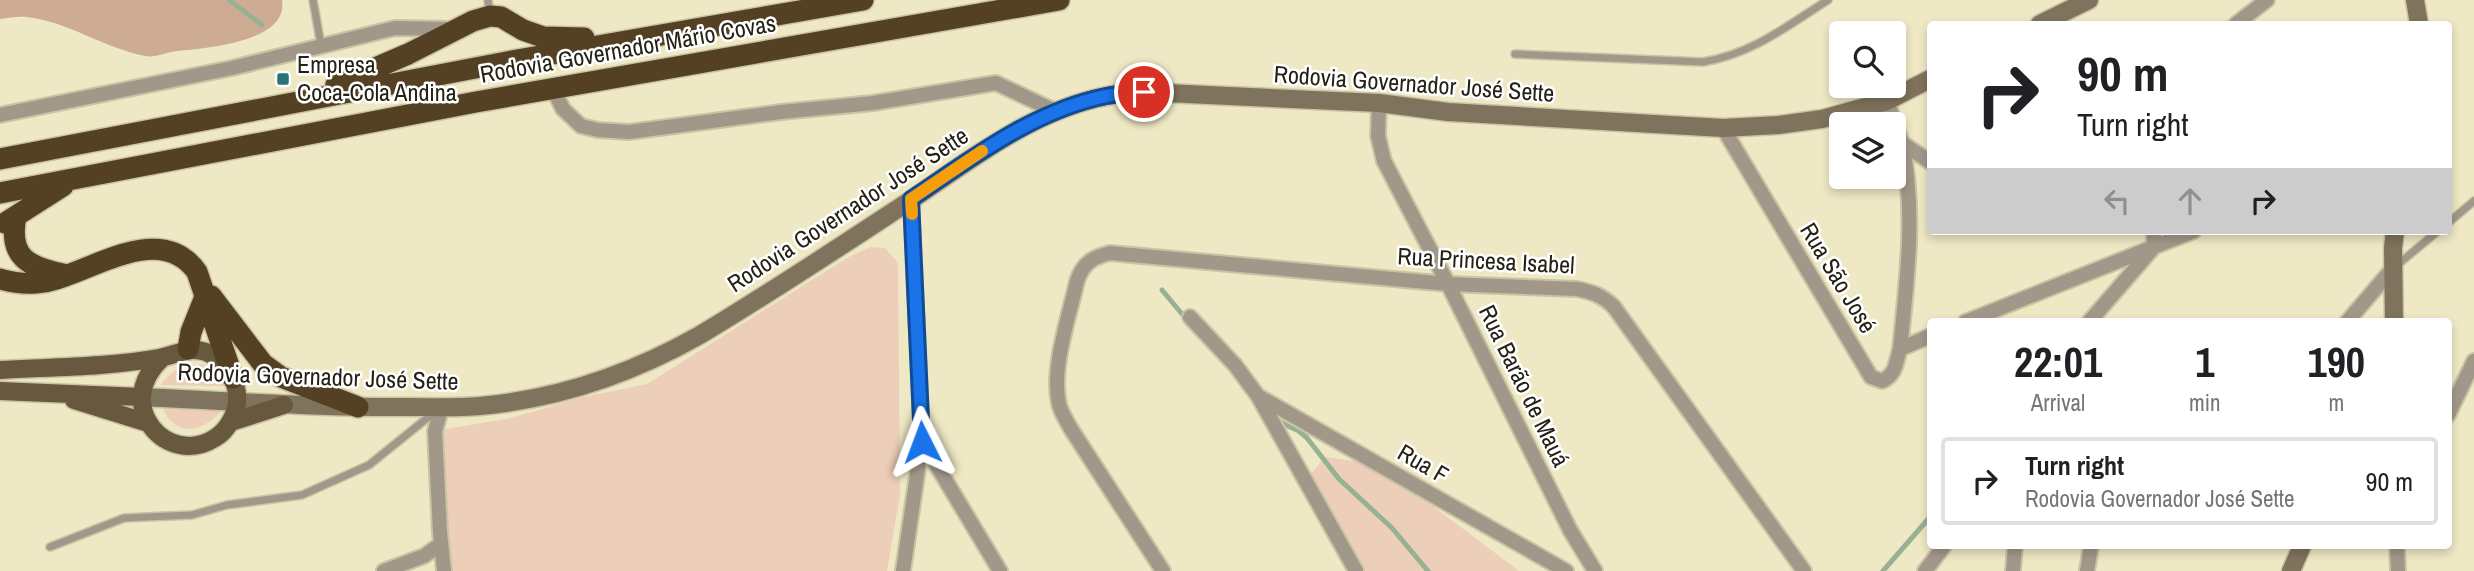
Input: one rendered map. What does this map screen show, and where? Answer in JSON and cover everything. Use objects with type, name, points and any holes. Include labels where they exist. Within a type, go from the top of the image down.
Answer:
[{"type":"highway","name":"Rodovia Governador Mário Covas","points":[[0,159],[517,60],[863,0]]},
{"type":"highway","name":"Rodovia Governador Mário Covas","points":[[0,193],[476,102],[1059,0]]},
{"type":"highway","points":[[284,104],[340,84],[408,54],[457,29],[489,8],[514,25],[543,37],[569,39],[660,34]]},
{"type":"highway","points":[[476,102],[508,76],[517,60],[522,46],[514,25]]},
{"type":"highway","points":[[0,171],[119,146],[143,131]]},
{"type":"highway","points":[[68,275],[37,269],[25,260],[8,221],[75,179]]},
{"type":"highway","points":[[0,279],[41,282],[68,275],[127,252],[158,249],[177,255],[192,266],[233,377]]},
{"type":"highway","points":[[188,349],[202,290]]},
{"type":"highway","points":[[202,290],[263,364],[300,386],[358,407]]},
{"type":"main road","points":[[2046,21],[2089,0]]},
{"type":"main road","points":[[2415,0],[2418,21]]},
{"type":"main road","name":"Rodovia Governador José Sette","points":[[0,391],[284,405],[442,407],[480,406],[531,398],[591,383],[666,354],[738,312],[990,146],[1056,112],[1107,96],[1144,92],[1379,103],[1448,112],[1723,128],[1778,125],[1822,118],[1886,101],[1927,80]]},
{"type":"main road","points":[[2394,318],[2395,235]]},
{"type":"main road","points":[[0,370],[162,358],[188,349],[206,352],[222,362],[233,377],[237,401],[231,422],[216,438],[198,445],[179,445],[161,437],[148,423],[141,397],[144,382],[151,368],[162,358]]},
{"type":"main road","points":[[47,392],[148,423]]},
{"type":"main road","points":[[231,422],[284,405]]},
{"type":"main road","points":[[2291,571],[2301,549]]},
{"type":"street","points":[[2240,21],[2267,0]]},
{"type":"street","points":[[395,28],[408,54]]},
{"type":"street","points":[[0,115],[232,68],[395,28],[457,29]]},
{"type":"street","points":[[554,89],[563,109],[581,126],[598,130],[629,131],[873,103],[996,83],[1056,112]]},
{"type":"street","points":[[1886,101],[1890,112]]},
{"type":"street","name":"Rua Barão de Mauá","points":[[1379,103],[1378,136],[1384,161],[1570,530],[1595,571]]},
{"type":"street","name":"Rua São José","points":[[1723,128],[1871,377],[1882,381],[1889,378],[1893,374],[1900,349],[1927,337]]},
{"type":"street","points":[[1906,146],[1927,160]]},
{"type":"street","points":[[1900,349],[1911,214],[1906,162]]},
{"type":"street","points":[[903,571],[922,442],[911,199]]},
{"type":"street","points":[[2092,318],[2154,247],[2154,235]]},
{"type":"street","points":[[1975,318],[2184,235]]},
{"type":"street","name":"Rua Princesa Isabel","points":[[1163,571],[1071,429],[1060,407],[1058,369],[1077,281],[1081,269],[1088,261],[1110,253],[1448,284],[1591,291],[1604,297],[1614,307],[1804,571]]},
{"type":"street","points":[[2350,318],[2393,268]]},
{"type":"street","points":[[2004,306],[2008,318]]},
{"type":"street","points":[[1190,317],[1235,365],[1258,396],[1356,571]]},
{"type":"street","points":[[2452,407],[2474,360]]},
{"type":"street","name":"Rua F","points":[[1258,396],[1566,571]]},
{"type":"street","points":[[442,407],[435,431],[444,571]]},
{"type":"street","points":[[922,442],[1000,571]]},
{"type":"street","points":[[384,571],[424,556],[441,544]]},
{"type":"street","points":[[1924,571],[1942,549]]},
{"type":"street","points":[[2012,571],[2015,549]]},
{"type":"street","points":[[2087,571],[2091,549]]},
{"type":"street","points":[[2397,549],[2398,571]]},
{"type":"lane","points":[[313,0],[321,45]]},
{"type":"lane","points":[[1515,54],[1703,62],[1715,60],[1750,49],[1828,0]]},
{"type":"lane","points":[[2452,220],[2474,201]]},
{"type":"lane","points":[[2393,268],[2433,235]]},
{"type":"lane","points":[[50,547],[124,518],[192,516],[227,505],[302,495],[369,465],[442,407]]},
{"type":"shaded area","points":[[0,0],[282,0],[281,14],[273,25],[260,34],[225,45],[149,56],[115,47],[42,20],[24,17],[0,19]]},
{"type":"shaded area","points":[[870,247],[885,248],[898,263],[900,494],[887,571],[446,571],[440,430],[507,419],[584,397],[647,384],[847,258]]},
{"type":"shaded area","points":[[203,364],[220,375],[226,386],[161,385],[169,375],[179,369]]},
{"type":"shaded area","points":[[162,406],[226,406],[208,423],[186,428],[170,420]]},
{"type":"shaded area","points":[[1325,457],[1377,464],[1519,571],[1364,571],[1309,476]]},
{"type":"waterway","points":[[229,0],[262,25]]},
{"type":"waterway","points":[[1162,290],[1187,320]]},
{"type":"waterway","points":[[1277,421],[1299,431],[1307,438],[1339,479],[1392,528],[1428,571]]},
{"type":"waterway","points":[[1883,571],[1927,520]]},
{"type":"slow traffic","points":[[912,214],[911,199],[982,151]]},
{"type":"place","name":"Empresa Coca-Cola Andina","points":[[283,79]]},
{"type":"route","points":[[922,442],[911,199],[990,146],[1030,124],[1069,107],[1107,96],[1144,92]]}]
